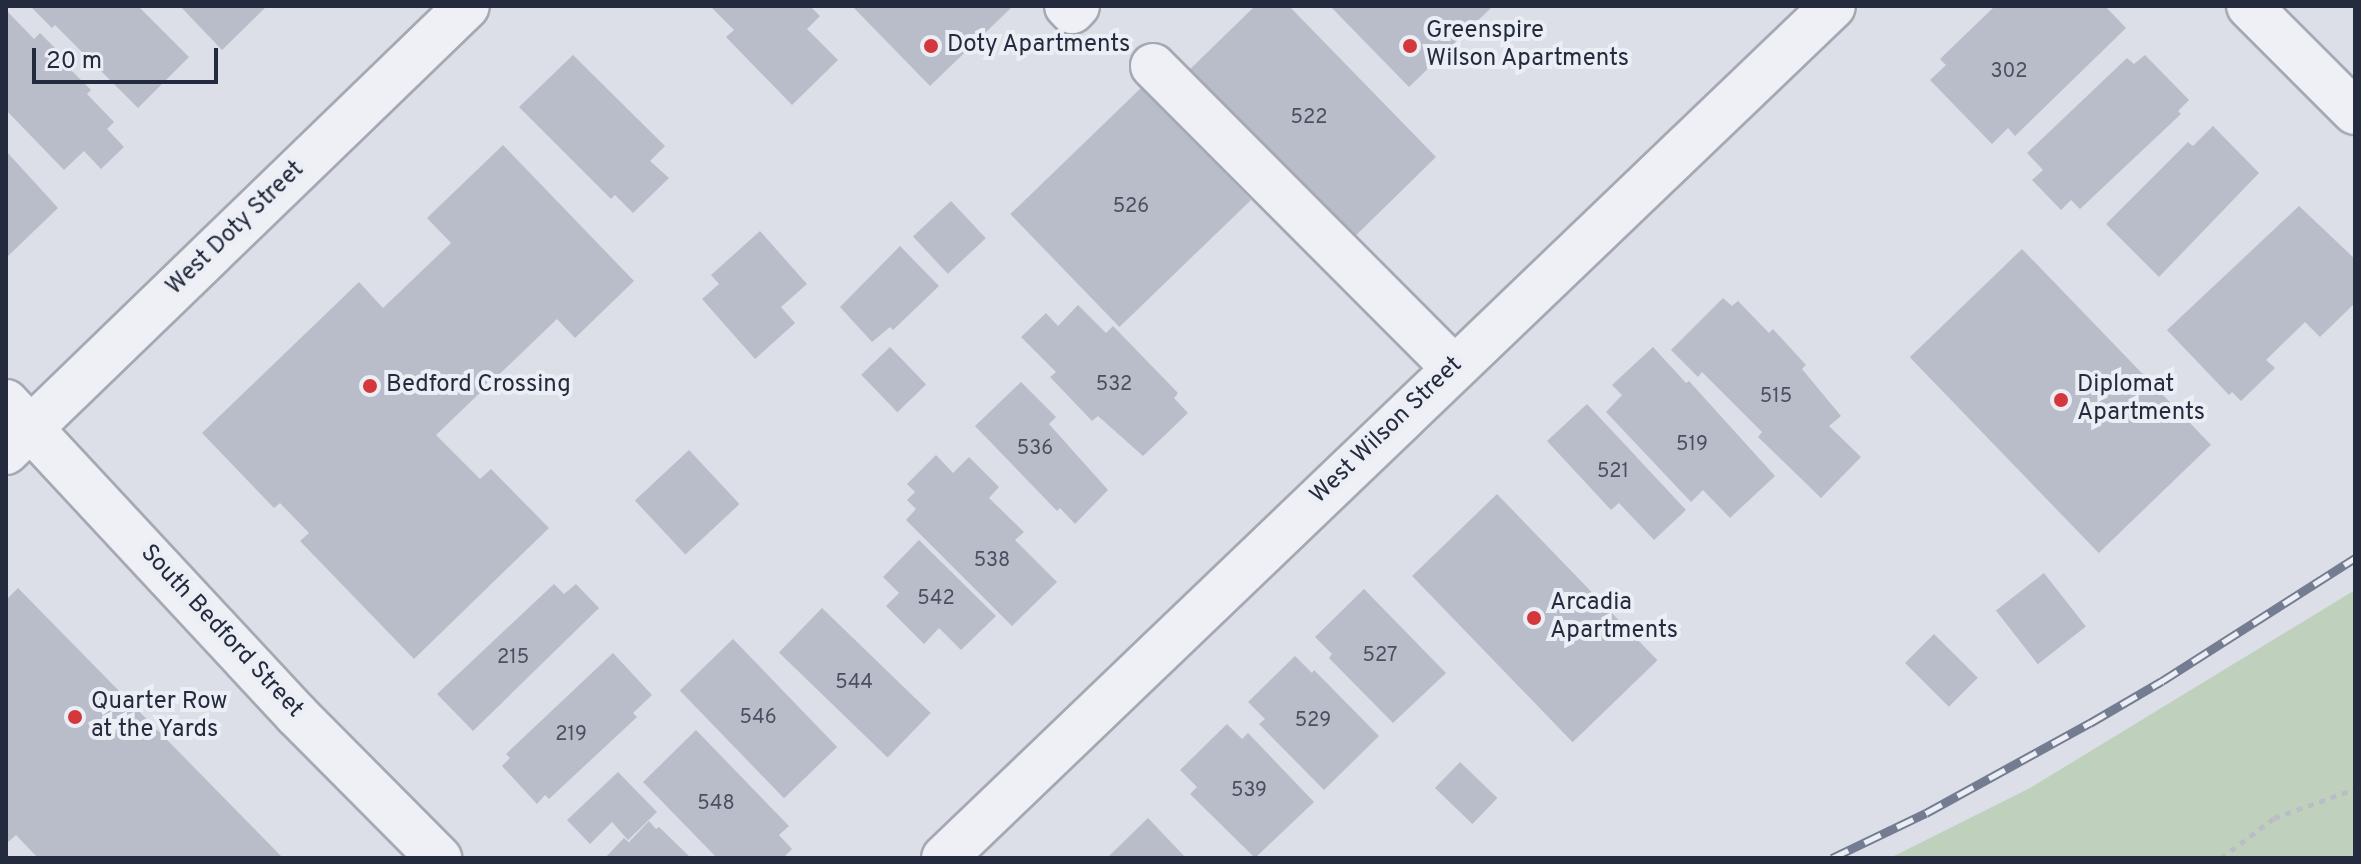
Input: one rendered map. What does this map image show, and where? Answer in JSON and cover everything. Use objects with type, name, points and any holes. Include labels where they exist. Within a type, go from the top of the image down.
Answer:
[{"type":"street","name":"West Doty Street","points":[[14,427],[467,6]]},
{"type":"street","points":[[1067,6],[1072,11],[1077,6]]},
{"type":"street","name":"West Wilson Street","points":[[944,858],[1833,6]]},
{"type":"street","points":[[2249,6],[2355,112]]},
{"type":"street","points":[[1153,66],[1453,367]]},
{"type":"street","name":"South Bedford Street","points":[[14,427],[439,858]]},
{"type":"path","points":[[2221,858],[2274,818],[2355,789]]},
{"type":"green space","points":[[2355,590],[2355,858],[1890,858],[2030,788]]},
{"type":"building","points":[[30,6],[138,6],[189,57],[138,108],[55,25],[52,28]]},
{"type":"building","points":[[180,6],[267,6],[222,50]]},
{"type":"building","points":[[710,6],[810,6],[820,16],[807,29],[838,60],[792,105],[726,37],[734,30]]},
{"type":"building","name":"Doty Apartments","points":[[852,6],[1013,6],[930,86]]},
{"type":"building","points":[[1255,6],[1289,6],[1436,157],[1345,246],[1181,78]]},
{"type":"building","name":"Greenspire Wilson Apartments","points":[[1330,6],[1493,6],[1409,87]]},
{"type":"building","points":[[1995,6],[2105,6],[2126,28],[2015,136],[2008,128],[1992,144],[1930,80],[1946,65],[1940,59]]},
{"type":"building","points":[[6,10],[34,39],[40,33],[68,61],[65,64],[91,90],[87,94],[114,122],[107,129],[124,147],[101,169],[84,151],[64,170],[6,110]]},
{"type":"building","points":[[573,55],[665,146],[650,161],[669,178],[633,213],[615,195],[611,199],[519,107]]},
{"type":"building","points":[[2145,55],[2189,100],[2178,111],[2181,114],[2080,209],[2071,200],[2061,210],[2032,180],[2043,170],[2027,153],[2127,58],[2134,64]]},
{"type":"building","points":[[1142,87],[1251,200],[1119,327],[1010,214]]},
{"type":"building","points":[[2213,126],[2259,173],[2159,277],[2106,224],[2188,142],[2193,146]]},
{"type":"building","name":"Bedford Crossing","points":[[503,145],[634,281],[575,338],[557,319],[436,435],[480,479],[491,469],[549,528],[414,659],[300,541],[309,533],[280,503],[274,508],[202,433],[359,282],[383,308],[451,243],[427,218]]},
{"type":"building","points":[[6,151],[58,208],[7,257],[6,256]]},
{"type":"building","points":[[951,201],[986,238],[948,274],[913,236]]},
{"type":"building","points":[[2299,206],[2355,259],[2355,303],[2320,337],[2305,322],[2266,360],[2275,368],[2241,401],[2232,392],[2229,395],[2167,330]]},
{"type":"building","points":[[760,231],[807,284],[781,307],[795,323],[755,359],[702,299],[719,284],[711,275]]},
{"type":"building","points":[[900,246],[939,286],[893,330],[890,327],[872,342],[840,307]]},
{"type":"building","name":"Diplomat Apartments","points":[[2022,249],[2211,445],[2099,553],[1910,357]]},
{"type":"building","points":[[1723,298],[1732,306],[1738,301],[1769,333],[1773,329],[1806,365],[1802,369],[1841,416],[1829,426],[1861,457],[1821,498],[1758,437],[1762,432],[1702,372],[1698,377],[1671,350]]},
{"type":"building","points":[[1078,305],[1106,333],[1113,326],[1178,393],[1174,398],[1188,413],[1143,456],[1098,416],[1092,421],[1050,377],[1056,372],[1021,337],[1046,313],[1058,326]]},
{"type":"building","points":[[890,347],[926,384],[897,412],[861,375]]},
{"type":"building","points":[[1653,347],[1686,383],[1689,381],[1775,476],[1730,518],[1703,490],[1691,502],[1606,412],[1622,395],[1612,385]]},
{"type":"building","points":[[1021,382],[1056,417],[1049,424],[1108,490],[1075,524],[1060,508],[1057,511],[975,426]]},
{"type":"building","points":[[1587,404],[1686,510],[1654,540],[1619,503],[1611,510],[1547,441]]},
{"type":"building","points":[[689,450],[739,504],[685,555],[635,500]]},
{"type":"building","points":[[936,455],[953,473],[969,457],[999,487],[989,498],[1024,532],[1015,540],[1057,582],[1012,626],[906,520],[916,509],[907,500],[915,492],[907,484]]},
{"type":"building","name":"Arcadia Apartments","points":[[1497,494],[1657,660],[1573,742],[1412,576]]},
{"type":"building","points":[[919,540],[996,616],[961,650],[939,628],[924,644],[886,606],[899,593],[883,577]]},
{"type":"building","points":[[2044,573],[2086,627],[2038,664],[1996,611]]},
{"type":"building","points":[[554,584],[564,594],[576,584],[599,608],[473,731],[437,694]]},
{"type":"building","name":"Quarter Row at the Yards","points":[[18,588],[283,858],[38,858],[16,835],[6,844],[6,600]]},
{"type":"building","points":[[1364,589],[1446,673],[1393,723],[1329,658],[1332,654],[1315,637]]},
{"type":"building","points":[[822,608],[931,713],[888,757],[779,653]]},
{"type":"building","points":[[1934,634],[1978,678],[1949,707],[1905,663]]},
{"type":"building","points":[[733,639],[837,747],[784,798],[680,690]]},
{"type":"building","points":[[613,653],[652,695],[633,713],[637,717],[549,799],[545,795],[537,804],[502,766],[510,758],[506,754]]},
{"type":"building","points":[[1295,656],[1312,673],[1314,670],[1379,736],[1324,790],[1259,724],[1265,719],[1248,702]]},
{"type":"building","points":[[1227,724],[1242,739],[1248,733],[1314,802],[1255,858],[1190,794],[1197,787],[1180,770]]},
{"type":"building","points":[[696,730],[789,826],[779,835],[792,849],[783,858],[717,858],[643,782]]},
{"type":"building","points":[[1460,762],[1497,798],[1472,824],[1435,788]]},
{"type":"building","points":[[618,772],[657,812],[628,840],[612,822],[590,844],[567,820]]},
{"type":"building","points":[[1148,818],[1186,858],[1107,858]]},
{"type":"building","points":[[649,821],[691,858],[605,858],[624,838],[632,845],[629,842]]},
{"type":"railway","points":[[1832,858],[1926,813],[2090,723],[2162,681],[2355,558]]},
{"type":"place","name":"Doty Apartments","points":[[931,46]]},
{"type":"place","name":"Greenspire Wilson Apartments","points":[[1410,46]]},
{"type":"place","name":"Bedford Crossing","points":[[370,386]]},
{"type":"place","name":"Diplomat Apartments","points":[[2061,400]]},
{"type":"place","name":"Arcadia Apartments","points":[[1534,618]]},
{"type":"place","name":"Quarter Row at the Yards","points":[[75,717]]}]
